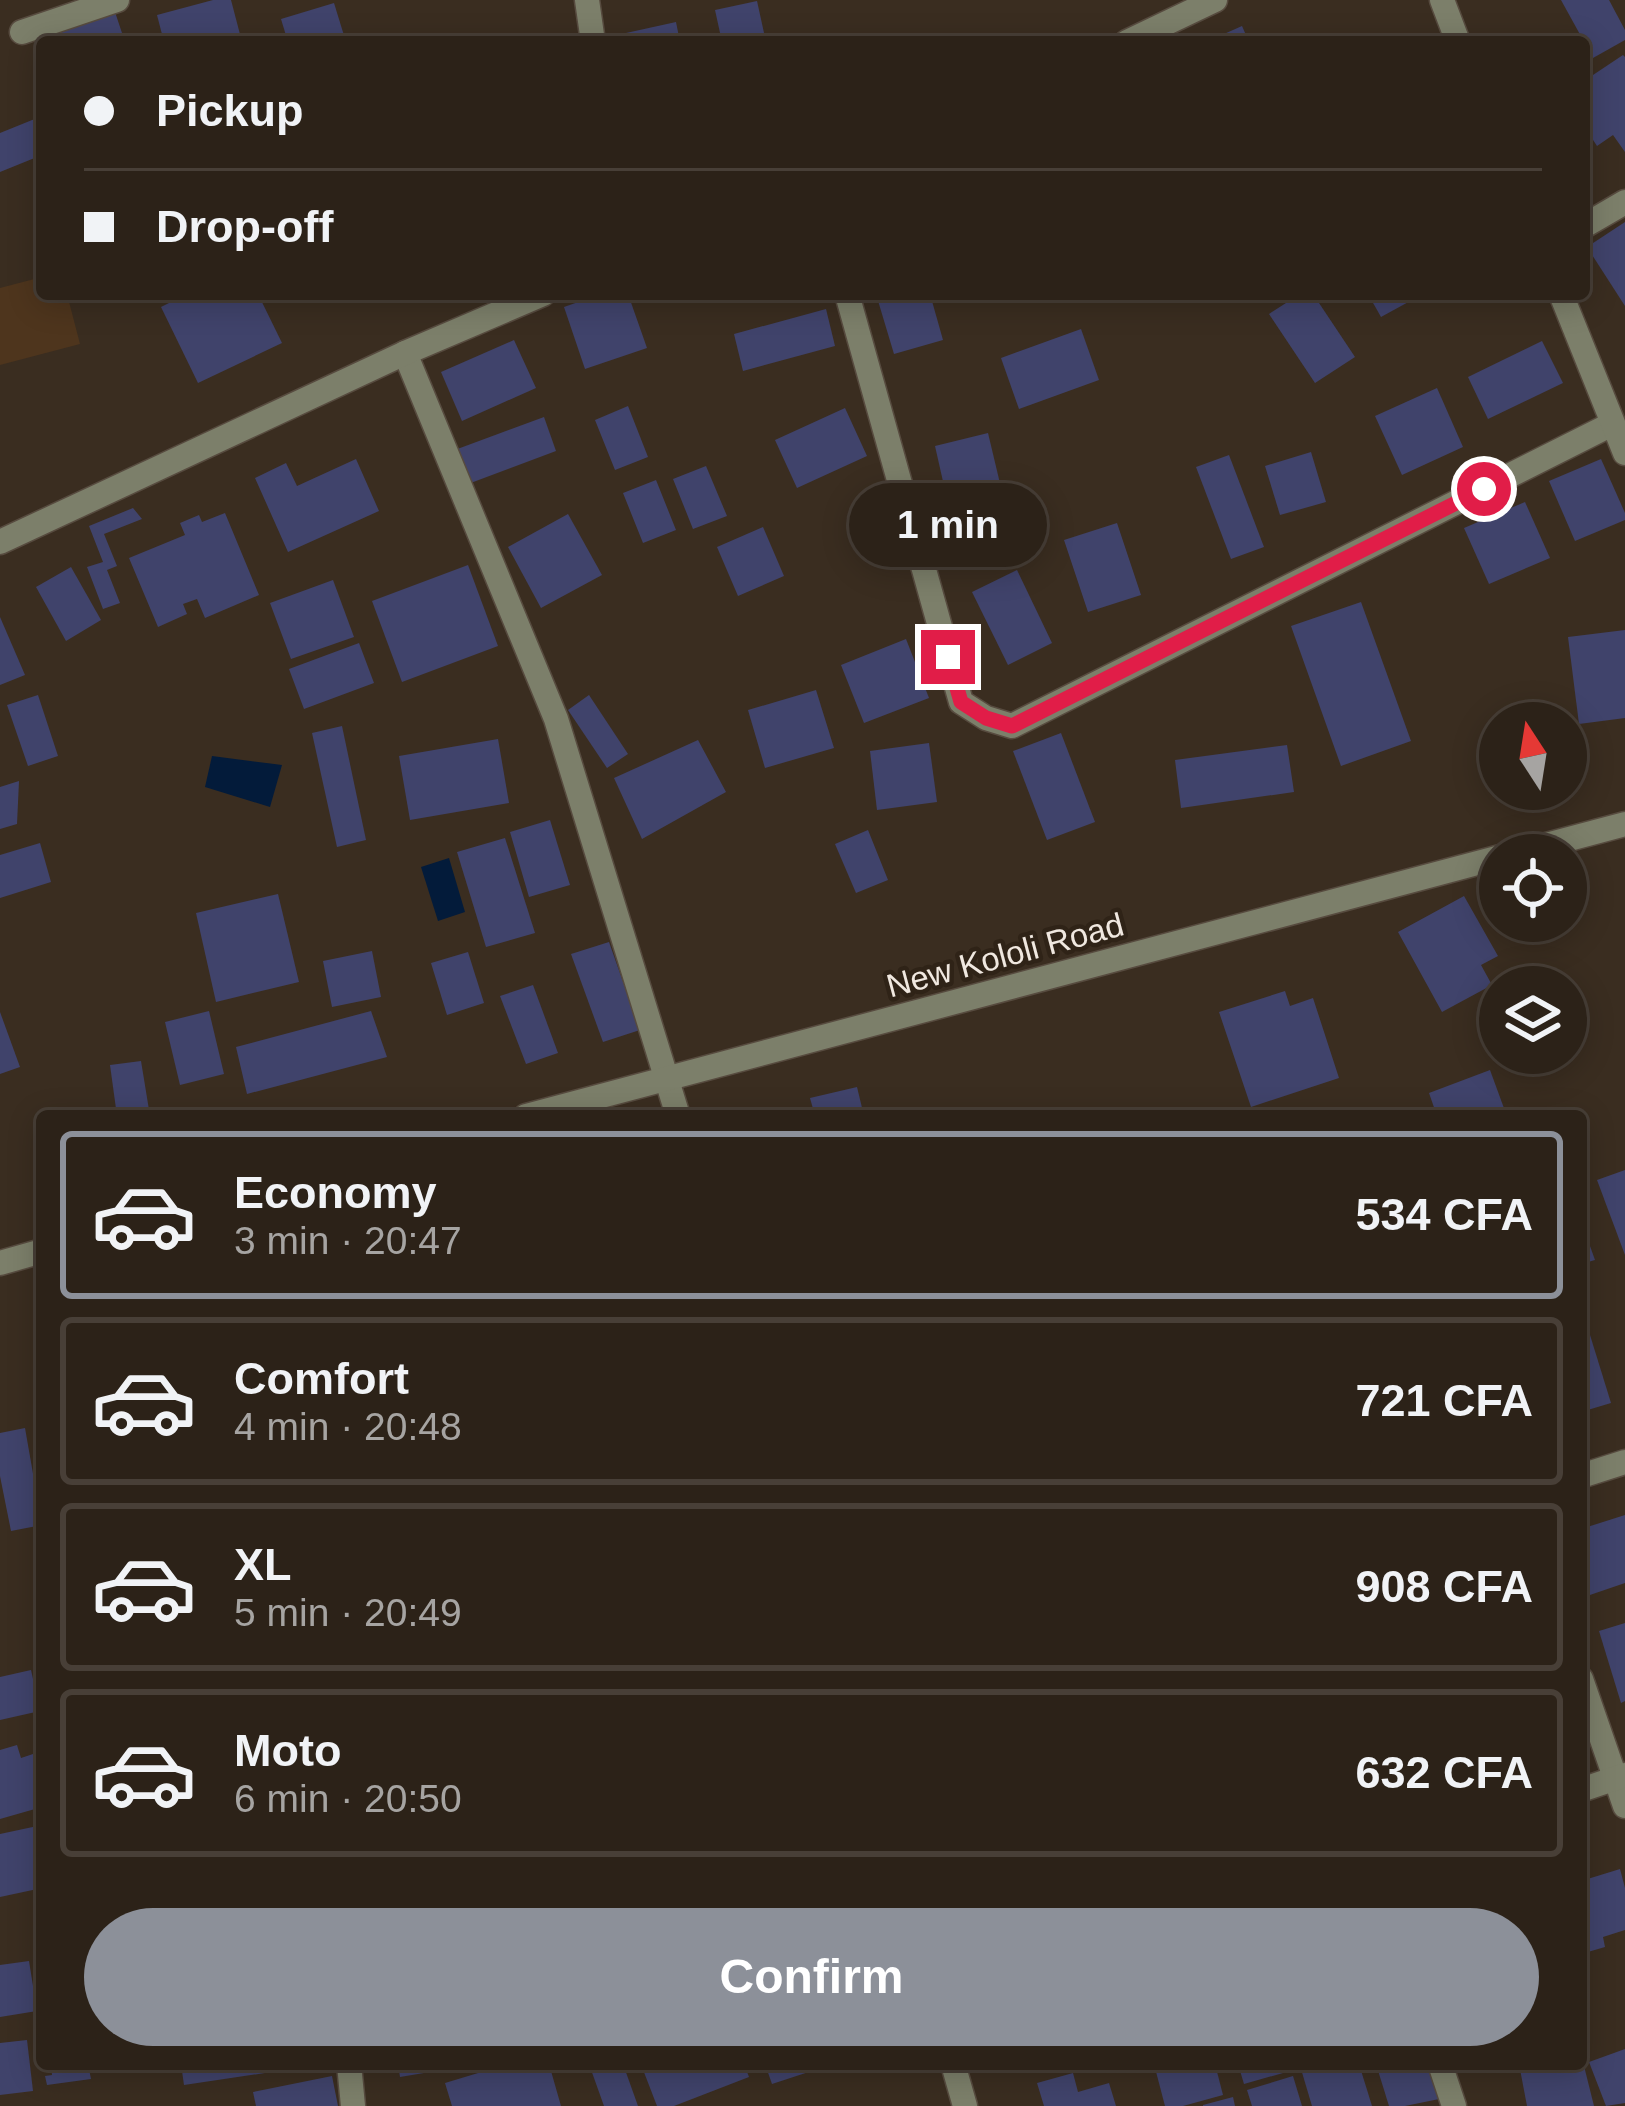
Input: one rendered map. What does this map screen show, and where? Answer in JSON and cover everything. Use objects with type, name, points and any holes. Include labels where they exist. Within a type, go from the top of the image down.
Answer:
[{"type":"street","points":[[22,32],[117,0]]},
{"type":"street","points":[[587,0],[592,36]]},
{"type":"street","points":[[1140,36],[1215,0]]},
{"type":"street","points":[[1442,0],[1456,36]]},
{"type":"street","points":[[1590,222],[1625,202]]},
{"type":"street","points":[[0,542],[405,352],[528,300]]},
{"type":"street","points":[[849,300],[961,702],[986,718],[1012,726],[1612,424]]},
{"type":"street","points":[[1563,300],[1625,453]]},
{"type":"street","points":[[405,352],[556,719],[676,1110]]},
{"type":"street","points":[[1587,834],[1625,824]]},
{"type":"street","name":"New Kololi Road","points":[[548,1110],[1479,863]]},
{"type":"street","points":[[0,1263],[36,1253]]},
{"type":"street","points":[[1587,1474],[1625,1462]]},
{"type":"street","points":[[1587,1693],[1621,1777],[1625,1806]]},
{"type":"street","points":[[1587,1788],[1621,1777]]},
{"type":"street","points":[[350,2070],[353,2106]]},
{"type":"street","points":[[955,2070],[965,2106]]},
{"type":"street","points":[[1442,2070],[1454,2106]]},
{"type":"shaded area","points":[[36,279],[36,300],[69,300],[80,344],[0,365],[0,288]]},
{"type":"water","points":[[212,756],[282,765],[270,807],[205,787]]},
{"type":"water","points":[[449,858],[465,912],[438,921],[421,867]]},
{"type":"building","points":[[231,0],[240,36],[162,36],[157,15]]},
{"type":"building","points":[[1561,0],[1609,0],[1625,30],[1625,40],[1593,58],[1590,36],[1581,36]]},
{"type":"building","points":[[757,1],[765,36],[721,36],[715,10]]},
{"type":"building","points":[[334,3],[344,36],[286,36],[281,19]]},
{"type":"building","points":[[114,9],[123,36],[45,36],[44,32]]},
{"type":"building","points":[[676,22],[679,36],[627,36]]},
{"type":"building","points":[[1242,26],[1246,36],[1220,36]]},
{"type":"building","points":[[1625,57],[1625,152],[1613,135],[1597,146],[1590,135],[1590,77]]},
{"type":"building","points":[[36,118],[36,157],[0,172],[0,133]]},
{"type":"building","points":[[1625,222],[1625,306],[1590,252],[1590,245]]},
{"type":"building","points":[[175,300],[261,300],[282,343],[198,383],[161,307]]},
{"type":"building","points":[[584,300],[630,300],[647,348],[585,369],[564,307]]},
{"type":"building","points":[[878,300],[932,300],[943,340],[894,354]]},
{"type":"building","points":[[1291,300],[1317,300],[1355,357],[1315,383],[1269,314]]},
{"type":"building","points":[[1371,300],[1412,300],[1381,317]]},
{"type":"building","points":[[826,309],[835,346],[743,371],[734,334]]},
{"type":"building","points":[[1081,329],[1099,380],[1019,409],[1001,358]]},
{"type":"building","points":[[514,340],[536,388],[462,421],[441,372]]},
{"type":"building","points":[[1542,341],[1563,383],[1488,419],[1468,377]]},
{"type":"building","points":[[1437,388],[1463,447],[1402,475],[1375,416]]},
{"type":"building","points":[[628,406],[648,457],[615,470],[595,420]]},
{"type":"building","points":[[845,408],[867,456],[797,488],[775,440]]},
{"type":"building","points":[[544,417],[556,451],[468,484],[452,451]]},
{"type":"building","points":[[988,433],[1008,517],[954,530],[935,446]]},
{"type":"building","points":[[1311,452],[1326,502],[1280,515],[1265,466]]},
{"type":"building","points":[[1229,455],[1264,547],[1231,559],[1196,467]]},
{"type":"building","points":[[356,459],[379,511],[288,552],[255,478],[286,463],[297,486]]},
{"type":"building","points":[[1601,459],[1625,520],[1575,541],[1549,481]]},
{"type":"building","points":[[706,466],[727,516],[693,529],[673,479]]},
{"type":"building","points":[[656,480],[676,530],[643,543],[623,493]]},
{"type":"building","points":[[1525,502],[1550,558],[1489,584],[1464,528]]},
{"type":"building","points":[[133,508],[142,519],[104,534],[117,566],[107,570],[120,603],[103,609],[87,567],[103,562],[89,526]]},
{"type":"building","points":[[225,513],[259,595],[205,618],[197,599],[183,604],[187,614],[158,627],[129,558],[185,535],[180,523],[199,515],[202,522]]},
{"type":"building","points":[[568,514],[602,575],[541,608],[508,547]]},
{"type":"building","points":[[1117,523],[1141,595],[1088,612],[1064,540]]},
{"type":"building","points":[[763,527],[784,576],[738,596],[717,547]]},
{"type":"building","points":[[468,565],[498,646],[402,682],[372,601]]},
{"type":"building","points":[[71,567],[101,620],[66,641],[36,587]]},
{"type":"building","points":[[1017,570],[1052,643],[1008,665],[972,592]]},
{"type":"building","points":[[333,580],[354,637],[291,659],[270,603]]},
{"type":"building","points":[[1361,602],[1411,741],[1341,766],[1291,626]]},
{"type":"building","points":[[0,617],[25,675],[0,685]]},
{"type":"building","points":[[1625,630],[1625,718],[1587,723],[1587,702],[1576,702],[1568,637]]},
{"type":"building","points":[[906,639],[929,698],[864,723],[841,665]]},
{"type":"building","points":[[359,643],[374,683],[304,709],[289,669]]},
{"type":"building","points":[[816,690],[834,748],[765,768],[748,710]]},
{"type":"building","points":[[38,695],[58,756],[28,766],[7,705]]},
{"type":"building","points":[[589,695],[628,754],[607,768],[568,710]]},
{"type":"building","points":[[342,726],[366,840],[337,847],[312,733]]},
{"type":"building","points":[[1061,733],[1095,822],[1047,840],[1013,751]]},
{"type":"building","points":[[498,739],[509,803],[410,820],[399,756]]},
{"type":"building","points":[[698,740],[726,792],[642,839],[614,778]]},
{"type":"building","points":[[929,743],[937,802],[877,810],[870,751]]},
{"type":"building","points":[[1287,745],[1294,792],[1181,808],[1175,760]]},
{"type":"building","points":[[19,781],[17,824],[0,829],[0,787]]},
{"type":"building","points":[[550,820],[570,885],[529,897],[510,832]]},
{"type":"building","points":[[868,830],[888,880],[856,893],[835,844]]},
{"type":"building","points":[[505,838],[535,933],[486,947],[457,852]]},
{"type":"building","points":[[40,843],[51,882],[0,898],[0,855]]},
{"type":"building","points":[[278,894],[299,982],[216,1002],[196,913]]},
{"type":"building","points":[[1464,896],[1479,922],[1479,942],[1490,942],[1498,956],[1479,966],[1479,992],[1442,1012],[1398,932]]},
{"type":"building","points":[[609,942],[640,1030],[603,1042],[571,954]]},
{"type":"building","points":[[372,951],[381,997],[332,1007],[323,961]]},
{"type":"building","points":[[468,952],[484,1003],[447,1015],[431,963]]},
{"type":"building","points":[[533,985],[558,1053],[526,1064],[500,996]]},
{"type":"building","points":[[1285,991],[1290,1006],[1313,998],[1339,1078],[1251,1107],[1219,1012]]},
{"type":"building","points":[[209,1011],[224,1074],[180,1085],[165,1022]]},
{"type":"building","points":[[371,1011],[387,1057],[247,1094],[236,1047]]},
{"type":"building","points":[[0,1012],[20,1067],[0,1074]]},
{"type":"building","points":[[141,1061],[149,1110],[116,1110],[110,1065]]},
{"type":"building","points":[[1491,1074],[1505,1110],[1435,1110],[1429,1093]]},
{"type":"building","points":[[857,1087],[863,1110],[813,1110],[810,1098]]},
{"type":"building","points":[[1625,1170],[1625,1255],[1597,1180]]},
{"type":"building","points":[[1587,1238],[1595,1260],[1587,1262]]},
{"type":"building","points":[[1587,1336],[1611,1403],[1587,1410]]},
{"type":"building","points":[[25,1428],[36,1491],[36,1526],[11,1531],[0,1476],[0,1433]]},
{"type":"building","points":[[1625,1515],[1625,1583],[1587,1596],[1587,1527]]},
{"type":"building","points":[[1625,1623],[1625,1701],[1621,1703],[1599,1631]]},
{"type":"building","points":[[31,1670],[36,1712],[0,1720],[0,1677]]},
{"type":"building","points":[[17,1745],[21,1758],[36,1753],[36,1809],[0,1819],[0,1750]]},
{"type":"building","points":[[36,1826],[36,1889],[0,1897],[0,1834]]},
{"type":"building","points":[[1620,1869],[1625,1930],[1603,1937],[1605,1947],[1587,1952],[1587,1879]]},
{"type":"building","points":[[29,1961],[36,2011],[0,2017],[0,1965]]},
{"type":"building","points":[[27,2040],[33,2091],[0,2095],[0,2043]]},
{"type":"building","points":[[1625,2049],[1625,2103],[1606,2106],[1589,2062]]},
{"type":"building","points":[[52,2070],[89,2070],[91,2079],[47,2085],[45,2076],[52,2075]]},
{"type":"building","points":[[182,2070],[265,2070],[265,2073],[184,2085]]},
{"type":"building","points":[[399,2070],[436,2070],[436,2071],[400,2077]]},
{"type":"building","points":[[488,2070],[551,2070],[561,2106],[452,2106],[445,2083]]},
{"type":"building","points":[[591,2070],[625,2070],[638,2106],[604,2106]]},
{"type":"building","points":[[643,2070],[746,2070],[749,2077],[674,2106],[657,2106]]},
{"type":"building","points":[[767,2070],[815,2070],[772,2084]]},
{"type":"building","points":[[1156,2070],[1217,2070],[1223,2095],[1165,2106]]},
{"type":"building","points":[[1240,2070],[1290,2070],[1290,2071],[1244,2084]]},
{"type":"building","points":[[1301,2070],[1361,2070],[1372,2106],[1312,2106]]},
{"type":"building","points":[[1378,2070],[1434,2070],[1444,2098],[1389,2106]]},
{"type":"building","points":[[1520,2070],[1585,2070],[1594,2106],[1527,2106]]},
{"type":"building","points":[[1073,2073],[1078,2092],[1109,2083],[1116,2106],[1044,2106],[1037,2083]]},
{"type":"building","points":[[332,2076],[338,2106],[256,2106],[253,2092]]},
{"type":"building","points":[[1293,2076],[1302,2106],[1252,2106],[1247,2090]]},
{"type":"building","points":[[1233,2097],[1235,2106],[1203,2106],[1203,2105]]},
{"type":"route","points":[[948,657],[961,702],[986,718],[1012,726],[1484,489]]}]
